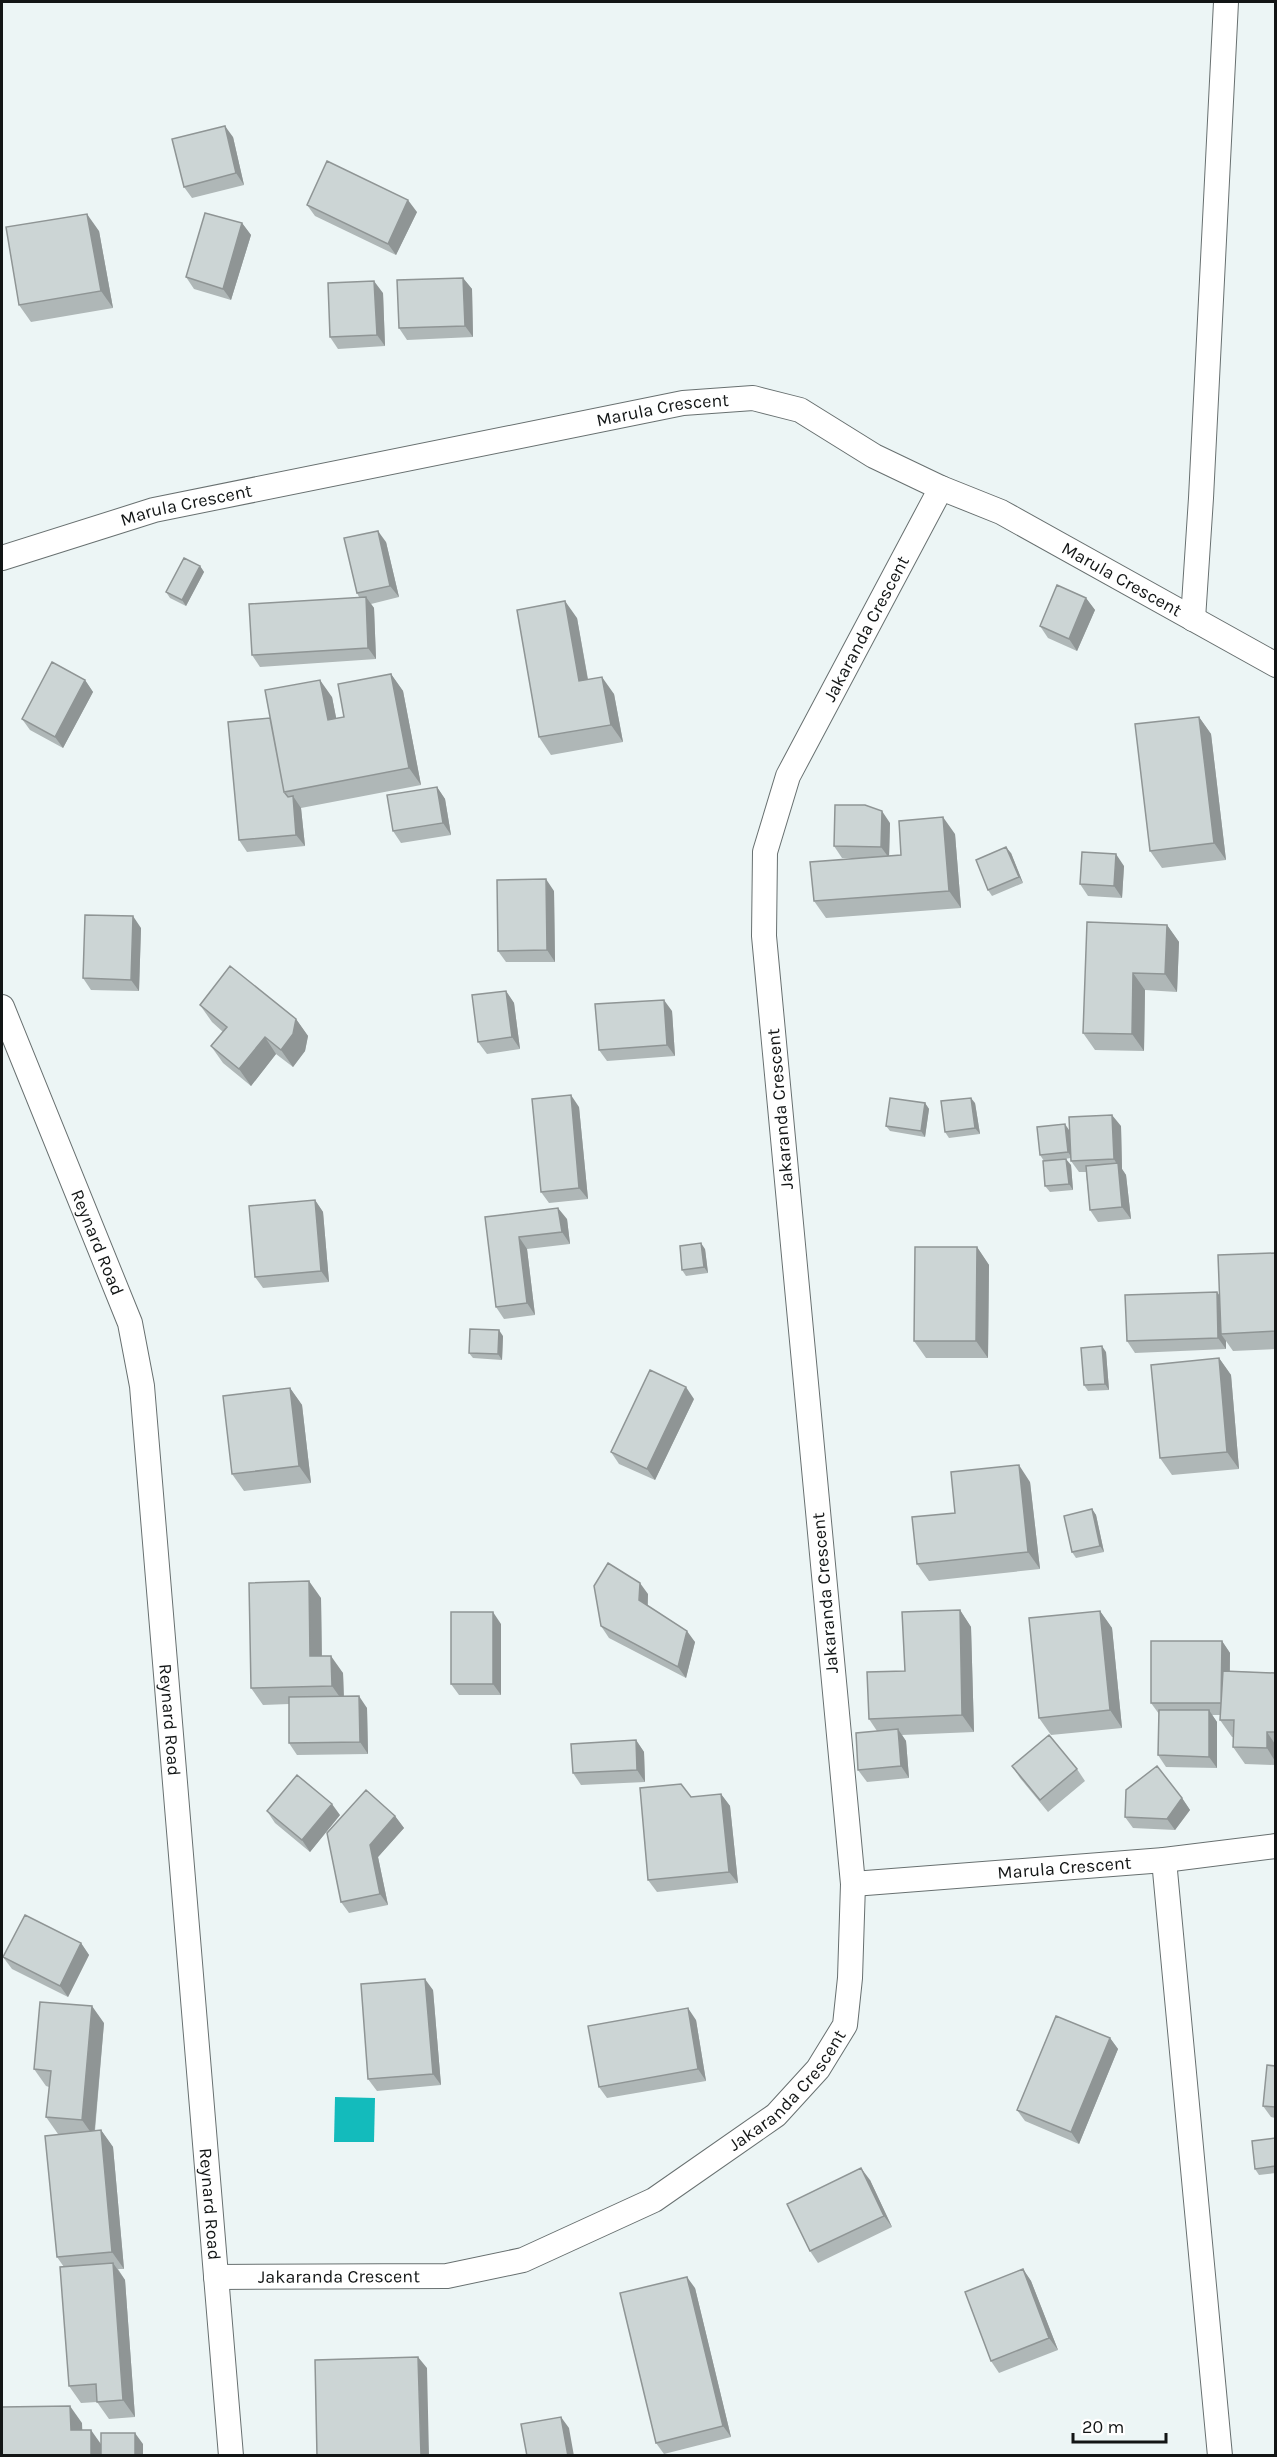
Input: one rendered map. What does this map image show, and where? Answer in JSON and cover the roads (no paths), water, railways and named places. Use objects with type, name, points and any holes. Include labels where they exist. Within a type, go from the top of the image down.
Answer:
[{"type":"street","points":[[1193,619],[1226,2]]},
{"type":"street","name":"Marula Crescent","points":[[2,558],[154,510],[683,403],[753,398],[800,410],[874,456],[941,488],[1000,512],[1275,665]]},
{"type":"street","name":"Jakaranda Crescent","points":[[216,2277],[447,2276],[523,2260],[654,2200],[776,2115],[818,2069],[845,2025],[850,1978],[853,1884],[764,936],[765,852],[788,777],[941,488]]},
{"type":"street","name":"Reynard Road","points":[[2,1007],[130,1323],[142,1386],[231,2456]]},
{"type":"street","name":"Marula Crescent","points":[[853,1884],[1164,1860],[1275,1846]]},
{"type":"street","points":[[1164,1860],[1220,2456]]},
{"type":"water","points":[[335,2097],[375,2098],[374,2142],[334,2142]]}]
